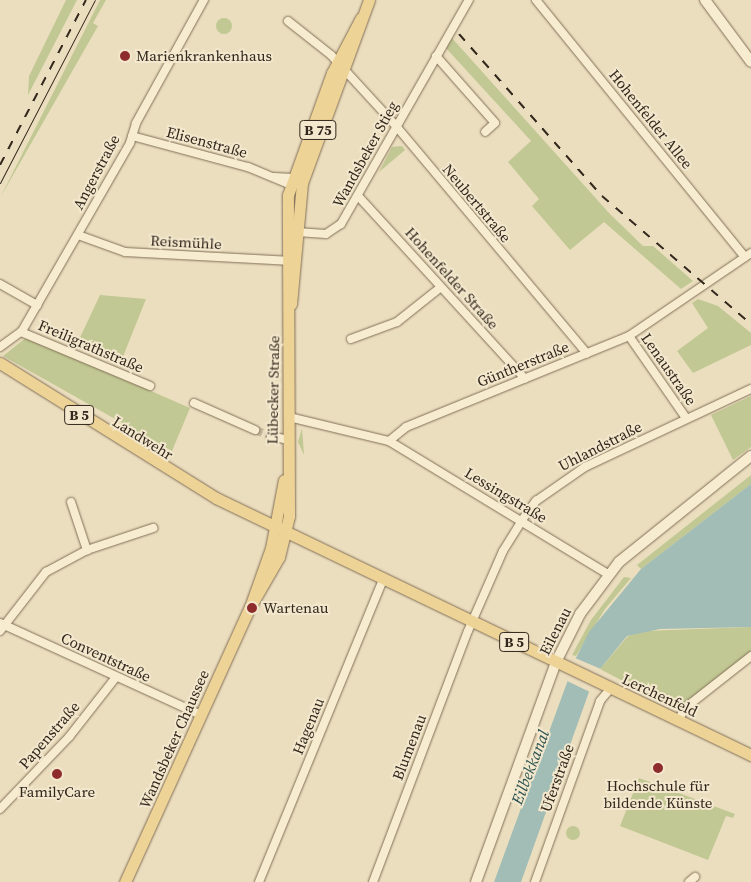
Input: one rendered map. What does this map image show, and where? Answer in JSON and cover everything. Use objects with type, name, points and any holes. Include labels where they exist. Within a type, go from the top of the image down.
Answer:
[{"type":"main road","name":"Lübecker Straße","points":[[286,533],[292,181],[369,0]]},
{"type":"main road","name":"Lübecker Straße","points":[[291,261],[297,232],[300,194],[313,145],[341,66]]},
{"type":"main road","name":"Landwehr","points":[[0,363],[157,465],[275,527]]},
{"type":"main road","name":"Lübecker Straße","points":[[275,527],[286,474]]},
{"type":"main road","name":"B 5","points":[[275,527],[556,662]]},
{"type":"main road","name":"Wandsbeker Chaussee","points":[[125,882],[250,607],[275,527]]},
{"type":"main road","name":"Wandsbeker Chaussee","points":[[250,607],[264,590],[286,533]]},
{"type":"main road","name":"Lerchenfeld","points":[[556,662],[751,755]]},
{"type":"street","name":"Angerstraße","points":[[0,347],[21,332],[37,305],[78,235],[204,0]]},
{"type":"street","name":"Wandsbeker Stieg","points":[[297,232],[329,232],[341,224],[359,197],[396,126],[469,0]]},
{"type":"street","name":"Hohenfelder Allee","points":[[536,0],[748,254]]},
{"type":"street","points":[[705,0],[751,62]]},
{"type":"street","name":"Neubertstraße","points":[[288,21],[341,66],[396,126],[587,354]]},
{"type":"street","points":[[436,56],[495,123],[486,132]]},
{"type":"street","name":"Elisenstraße","points":[[132,136],[292,181]]},
{"type":"street","points":[[292,181],[300,194]]},
{"type":"street","name":"Hohenfelder Straße","points":[[359,197],[525,379]]},
{"type":"street","name":"Reismühle","points":[[78,235],[125,252],[291,261]]},
{"type":"street","name":"Güntherstraße","points":[[390,441],[406,427],[629,336],[748,254]]},
{"type":"street","points":[[0,284],[37,305]]},
{"type":"street","points":[[351,339],[397,322],[441,287]]},
{"type":"street","name":"Freiligrathstraße","points":[[21,332],[150,386]]},
{"type":"street","name":"Lenaustraße","points":[[629,336],[686,418]]},
{"type":"street","name":"Uhlandstraße","points":[[473,623],[503,551],[522,520],[558,483],[686,418],[751,388]]},
{"type":"street","points":[[194,403],[255,430]]},
{"type":"street","points":[[289,417],[390,441]]},
{"type":"street","points":[[271,436],[288,440]]},
{"type":"street","name":"Lessingstraße","points":[[390,441],[608,574]]},
{"type":"street","name":"Eilenau","points":[[476,882],[556,662],[580,614],[608,574],[751,456]]},
{"type":"street","points":[[71,502],[87,550]]},
{"type":"street","points":[[2,626],[44,573],[87,550],[153,528]]},
{"type":"street","name":"Hagenau","points":[[259,882],[383,580]]},
{"type":"street","name":"Blumenau","points":[[373,882],[473,623]]},
{"type":"street","name":"Conventstraße","points":[[2,626],[201,715]]},
{"type":"street","points":[[678,721],[685,708],[751,656]]},
{"type":"street","name":"Papenstraße","points":[[0,809],[69,737],[116,677]]},
{"type":"street","name":"Uferstraße","points":[[534,881],[600,701],[610,689]]},
{"type":"green space","points":[[66,0],[77,0],[28,95],[29,76]]},
{"type":"green space","points":[[100,0],[106,0],[93,23],[98,26],[0,198]]},
{"type":"green space","points":[[221,18],[227,18],[232,23],[230,32],[221,34],[216,29],[216,23]]},
{"type":"green space","points":[[451,37],[609,213],[643,246],[653,246],[693,281],[681,289],[604,222],[570,250],[532,206],[539,199],[508,162],[531,141],[445,47]]},
{"type":"green space","points":[[402,146],[405,150],[379,172],[392,147]]},
{"type":"green space","points":[[100,295],[146,299],[120,364],[76,346]]},
{"type":"green space","points":[[698,299],[718,306],[751,333],[751,345],[693,373],[677,351],[708,328],[692,303]]},
{"type":"green space","points":[[27,337],[190,408],[172,451],[3,356]]},
{"type":"green space","points":[[751,396],[751,447],[733,460],[711,415]]},
{"type":"green space","points":[[302,428],[304,455],[298,442]]},
{"type":"green space","points":[[751,475],[751,484],[641,569],[637,565]]},
{"type":"green space","points":[[624,577],[631,578],[605,609],[576,656],[572,655],[591,620]]},
{"type":"green space","points":[[751,627],[751,652],[676,709],[600,669],[628,636],[644,631]]},
{"type":"green space","points":[[639,778],[735,814],[733,818],[726,816],[708,860],[620,826]]},
{"type":"green space","points":[[573,826],[578,828],[580,833],[578,838],[573,840],[568,838],[566,833],[568,828]]},
{"type":"water","points":[[751,484],[751,627],[660,629],[627,636],[600,669],[589,692],[521,882],[494,882],[576,658],[589,632],[641,569]]},
{"type":"pier","points":[[575,658],[601,669],[590,692],[565,680]]},
{"type":"tunnel","points":[[255,430],[271,436]]},
{"type":"tram line","points":[[0,183],[95,0]]},
{"type":"railway","points":[[0,165],[86,0]]},
{"type":"railway","points":[[459,34],[602,196],[751,324]]},
{"type":"place","name":"Marienkrankenhaus","points":[[125,56]]},
{"type":"place","name":"Wartenau","points":[[252,608]]},
{"type":"place","name":"Hochschule für bildende Künste","points":[[658,768]]},
{"type":"place","name":"FamilyCare","points":[[57,774]]},
{"type":"water label","name":"Eilbekkanal","points":[[530,767]]}]
